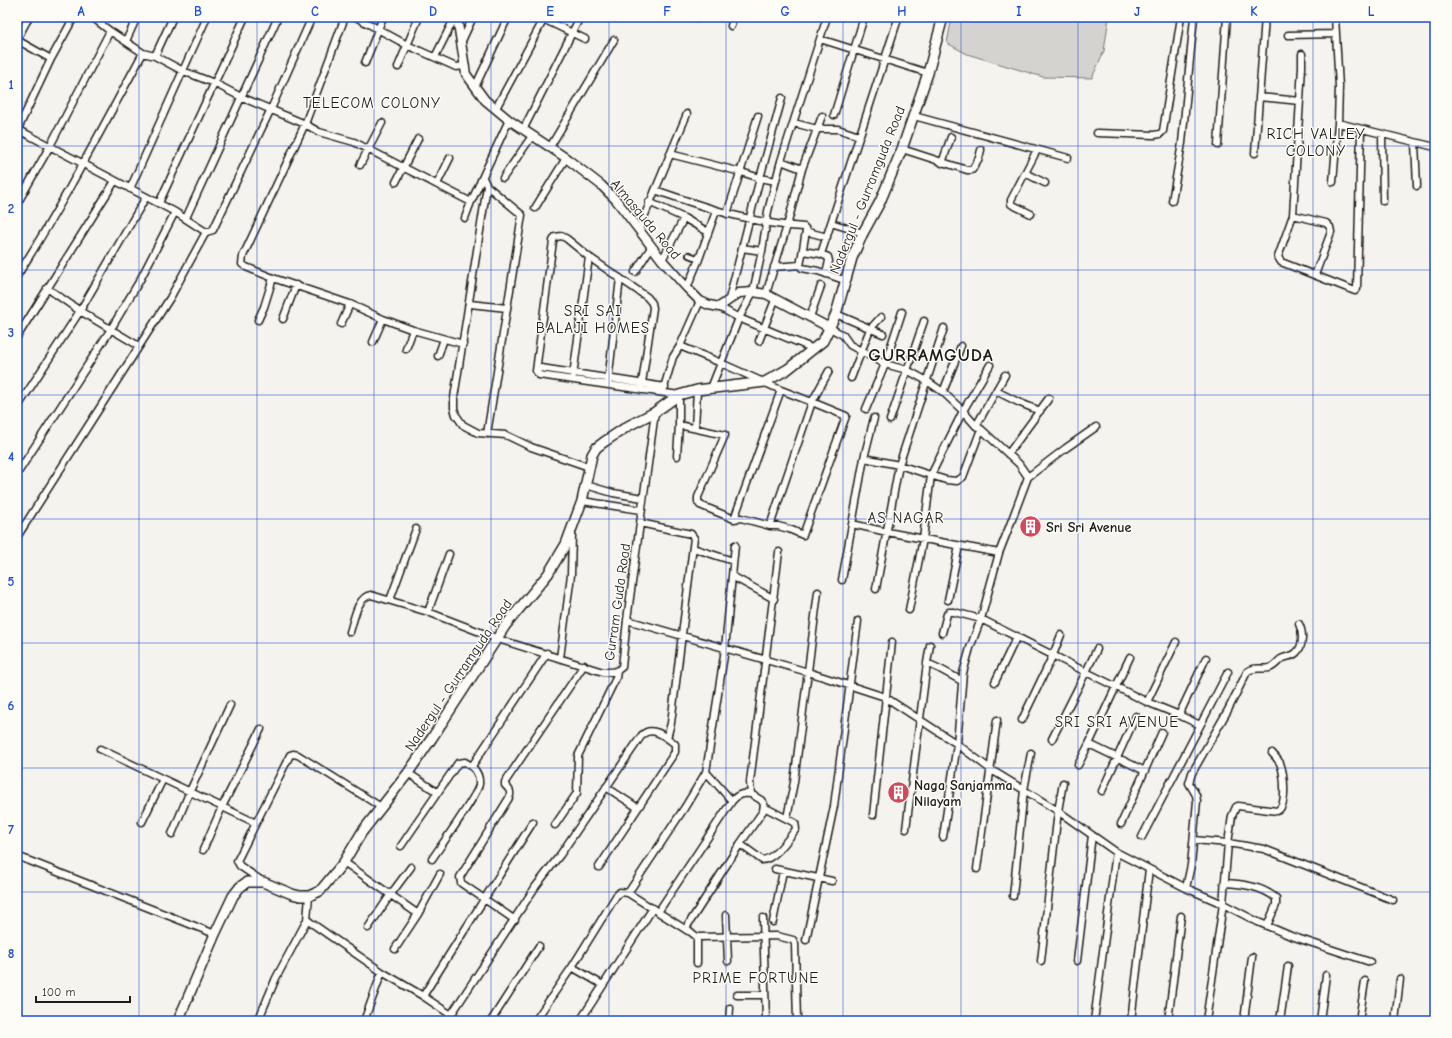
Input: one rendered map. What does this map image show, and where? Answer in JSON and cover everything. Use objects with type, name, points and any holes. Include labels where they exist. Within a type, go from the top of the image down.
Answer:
[{"type":"main road","name":"Nadergul - Gurramguda Road","points":[[309,896],[320,891],[344,862],[362,832],[408,773],[498,639],[505,626],[548,574],[566,544],[582,501],[592,455],[596,448],[628,426],[655,412],[678,395],[697,390],[765,382],[788,370],[823,341],[836,314],[844,280],[852,258],[863,233],[880,202],[902,149],[928,73],[943,17]]},
{"type":"main road","points":[[178,1021],[215,934],[233,896],[240,887],[247,882],[264,882],[292,894],[309,896]]},
{"type":"street","points":[[29,17],[17,40],[51,59]]},
{"type":"street","points":[[74,17],[51,59],[17,129],[175,212],[206,232]]},
{"type":"street","points":[[92,17],[110,31],[143,52],[155,56],[183,71],[214,83],[241,97],[305,124],[319,132],[354,142],[471,202]]},
{"type":"street","points":[[126,41],[137,17]]},
{"type":"street","points":[[155,56],[173,17]]},
{"type":"street","points":[[130,189],[207,17]]},
{"type":"street","points":[[160,204],[245,17]]},
{"type":"street","points":[[186,218],[278,17]]},
{"type":"street","points":[[18,535],[170,298],[206,232],[213,230],[216,227],[312,17]]},
{"type":"street","points":[[345,17],[305,124],[242,261],[242,264],[272,278],[350,304],[383,319],[413,330],[463,344]]},
{"type":"street","points":[[356,17],[408,45],[456,67],[464,66]]},
{"type":"street","points":[[365,63],[383,17]]},
{"type":"street","points":[[398,67],[420,17]]},
{"type":"street","points":[[435,57],[456,17]]},
{"type":"street","name":"Almasguda Road","points":[[456,17],[466,74],[485,100],[523,130],[566,158],[601,185],[616,200],[662,260],[687,288],[700,301],[719,307]]},
{"type":"street","points":[[460,44],[473,17]]},
{"type":"street","points":[[475,88],[508,17]]},
{"type":"street","points":[[523,130],[580,17]]},
{"type":"street","points":[[731,26],[732,17]]},
{"type":"street","points":[[712,388],[739,318],[753,292],[762,251],[768,211],[781,161],[827,17]]},
{"type":"street","points":[[834,115],[864,17]]},
{"type":"street","points":[[1097,133],[1154,135],[1160,134],[1163,131],[1182,17]]},
{"type":"street","points":[[1172,201],[1182,143],[1194,17]]},
{"type":"street","points":[[1218,145],[1227,17]]},
{"type":"street","points":[[1255,153],[1265,17]]},
{"type":"street","points":[[1333,182],[1340,87],[1335,17]]},
{"type":"street","points":[[496,108],[543,18],[585,39]]},
{"type":"street","points":[[821,254],[858,136],[898,22]]},
{"type":"street","points":[[17,204],[50,146],[110,31]]},
{"type":"street","points":[[1288,35],[1336,34]]},
{"type":"street","points":[[820,39],[928,73]]},
{"type":"street","points":[[550,147],[614,40]]},
{"type":"street","points":[[17,276],[33,252],[83,164],[143,52]]},
{"type":"street","points":[[1302,54],[1293,214],[1278,257],[1279,260],[1355,291],[1357,289],[1361,129]]},
{"type":"street","points":[[1259,97],[1300,102]]},
{"type":"street","points":[[729,299],[782,98]]},
{"type":"street","points":[[639,229],[687,114]]},
{"type":"street","points":[[727,214],[758,116]]},
{"type":"street","points":[[766,294],[787,226],[802,169],[822,116]]},
{"type":"street","points":[[914,116],[1068,158]]},
{"type":"street","points":[[465,218],[471,202],[510,120]]},
{"type":"street","points":[[360,165],[382,123]]},
{"type":"street","points":[[794,123],[817,130],[838,129],[858,136]]},
{"type":"street","points":[[1338,123],[1435,148]]},
{"type":"street","points":[[1382,134],[1383,201]]},
{"type":"street","points":[[503,178],[532,136]]},
{"type":"street","points":[[942,163],[951,137]]},
{"type":"street","points":[[396,182],[418,139]]},
{"type":"street","points":[[1415,143],[1417,186]]},
{"type":"street","points":[[902,149],[942,163],[962,169],[972,170],[979,158],[981,150]]},
{"type":"street","points":[[1031,214],[1011,204],[1011,200],[1037,150]]},
{"type":"street","points":[[670,154],[776,181]]},
{"type":"street","points":[[437,184],[450,158]]},
{"type":"street","points":[[535,208],[566,158]]},
{"type":"street","points":[[781,161],[802,169]]},
{"type":"street","points":[[1025,173],[1045,183]]},
{"type":"street","points":[[483,178],[487,186],[522,215],[487,434]]},
{"type":"street","points":[[17,337],[115,181]]},
{"type":"street","points":[[487,186],[454,408],[456,415],[463,425],[478,433],[506,435],[531,447],[589,467]]},
{"type":"street","points":[[655,190],[716,211],[766,224],[804,227],[806,230],[826,237]]},
{"type":"street","points":[[17,408],[80,311],[146,197]]},
{"type":"street","points":[[649,202],[684,218],[708,232]]},
{"type":"street","points":[[687,288],[716,211]]},
{"type":"street","points":[[17,474],[111,329],[140,280],[175,212]]},
{"type":"street","points":[[1293,214],[1326,223],[1330,227],[1331,232],[1315,275]]},
{"type":"street","points":[[662,260],[684,218]]},
{"type":"street","points":[[831,223],[863,233]]},
{"type":"street","points":[[800,265],[806,230]]},
{"type":"street","points":[[536,371],[553,241],[555,237],[562,236],[567,238],[589,257],[647,297],[652,303],[653,308],[641,387]]},
{"type":"street","points":[[635,272],[652,246]]},
{"type":"street","points":[[742,248],[762,251]]},
{"type":"street","points":[[803,251],[821,254],[828,258],[829,261],[826,274]]},
{"type":"street","points":[[689,255],[699,259]]},
{"type":"street","points":[[572,380],[589,257]]},
{"type":"street","points":[[774,267],[800,265],[802,268],[844,280]]},
{"type":"street","points":[[258,320],[264,308],[272,278]]},
{"type":"street","points":[[608,382],[620,278]]},
{"type":"street","points":[[732,283],[739,292]]},
{"type":"street","points":[[283,319],[296,285]]},
{"type":"street","points":[[810,317],[821,286]]},
{"type":"street","points":[[47,288],[80,311],[139,346]]},
{"type":"street","points":[[814,349],[739,318],[719,307],[739,292],[766,294],[843,335],[850,345],[885,364],[907,370],[927,381],[943,392],[979,428],[1019,464],[1028,478]]},
{"type":"street","points":[[759,341],[775,300]]},
{"type":"street","points":[[664,390],[673,357],[680,346],[700,301]]},
{"type":"street","points":[[341,324],[350,304]]},
{"type":"street","points":[[470,304],[507,308]]},
{"type":"street","points":[[866,409],[885,364],[902,312]]},
{"type":"street","points":[[836,314],[883,334]]},
{"type":"street","points":[[851,378],[870,329],[881,317]]},
{"type":"street","points":[[373,342],[383,319]]},
{"type":"street","points":[[890,420],[924,321]]},
{"type":"street","points":[[876,589],[899,465],[944,328]]},
{"type":"street","points":[[406,349],[413,330]]},
{"type":"street","points":[[438,356],[444,339]]},
{"type":"street","points":[[679,425],[725,435],[698,496],[698,502],[707,509],[734,519],[741,518],[770,526],[789,529],[803,535],[846,416],[781,390],[680,346]]},
{"type":"street","points":[[943,392],[961,346]]},
{"type":"street","points":[[909,610],[923,539],[931,475],[963,411],[990,365]]},
{"type":"street","points":[[536,371],[541,368],[573,373],[608,382]]},
{"type":"street","points":[[536,371],[540,375],[572,380],[608,382],[664,390],[678,395],[679,425],[677,456]]},
{"type":"street","points":[[770,526],[812,402],[829,371]]},
{"type":"street","points":[[864,458],[899,465],[946,480],[957,481],[963,477],[979,428],[996,391],[1005,376]]},
{"type":"street","points":[[695,428],[697,390]]},
{"type":"street","points":[[734,519],[781,390]]},
{"type":"street","points":[[996,391],[1018,402],[1040,410]]},
{"type":"street","points":[[1008,454],[1049,398]]},
{"type":"street","name":"Gurram Guda Road","points":[[350,632],[361,600],[365,596],[370,595],[428,612],[498,639],[547,653],[603,672],[612,673],[617,671],[622,666],[641,510],[655,412]]},
{"type":"street","points":[[842,580],[864,458],[874,418]]},
{"type":"street","points":[[943,837],[957,744],[963,673],[981,619],[999,553],[1028,478],[1096,427]]},
{"type":"street","points":[[586,485],[613,493],[643,498]]},
{"type":"street","points":[[582,501],[641,510]]},
{"type":"street","points":[[640,523],[691,534],[694,538],[671,723],[667,738]]},
{"type":"street","points":[[852,524],[999,553]]},
{"type":"street","points":[[560,658],[571,575],[572,527]]},
{"type":"street","points":[[390,600],[416,529]]},
{"type":"street","points":[[628,893],[685,807],[706,772],[725,649],[735,545]]},
{"type":"street","points":[[948,600],[959,546]]},
{"type":"street","points":[[693,548],[733,561]]},
{"type":"street","points":[[751,794],[750,782],[767,660],[779,552]]},
{"type":"street","points":[[428,612],[449,554]]},
{"type":"street","points":[[732,576],[774,600]]},
{"type":"street","points":[[787,818],[794,782],[818,592]]},
{"type":"street","points":[[942,633],[947,614],[949,612],[981,619],[1147,702],[1200,725]]},
{"type":"street","points":[[627,620],[808,672],[886,697],[957,744],[990,769],[1058,811],[1116,852],[1186,888],[1223,904],[1267,926],[1291,936],[1370,962]]},
{"type":"street","points":[[806,940],[834,806],[858,621]]},
{"type":"street","points":[[1186,888],[1194,840],[1197,801],[1196,795],[1189,783],[1192,773],[1228,710],[1247,672],[1253,668],[1271,668],[1281,660],[1296,654],[1302,640],[1302,630],[1299,624]]},
{"type":"street","points":[[1022,720],[1061,635]]},
{"type":"street","points":[[995,682],[1016,636]]},
{"type":"street","points":[[873,815],[892,642]]},
{"type":"street","points":[[1147,702],[1176,642]]},
{"type":"street","points":[[906,829],[930,645]]},
{"type":"street","points":[[1052,739],[1096,649]]},
{"type":"street","points":[[472,766],[547,653]]},
{"type":"street","points":[[1078,765],[1130,657]]},
{"type":"street","points":[[1179,715],[1206,658]]},
{"type":"street","points":[[927,663],[940,668],[962,681]]},
{"type":"street","points":[[515,920],[461,883],[460,877],[510,796],[510,790],[505,785],[505,782],[584,666]]},
{"type":"street","points":[[555,825],[577,793],[578,756],[616,678],[617,671]]},
{"type":"street","points":[[1142,837],[1228,672]]},
{"type":"street","points":[[172,834],[190,791],[230,705]]},
{"type":"street","points":[[1102,791],[1136,716]]},
{"type":"street","points":[[978,869],[997,720]]},
{"type":"street","points":[[203,850],[222,807],[261,728]]},
{"type":"street","points":[[451,1015],[536,886],[560,855],[606,786],[645,732],[652,730],[675,744],[675,752],[599,867]]},
{"type":"street","points":[[1120,824],[1162,732]]},
{"type":"street","points":[[1089,744],[1145,770]]},
{"type":"street","points":[[100,749],[256,823]]},
{"type":"street","points":[[1013,896],[1024,790],[1030,753]]},
{"type":"street","points":[[1206,1021],[1223,904],[1228,843],[1232,816],[1236,807],[1242,805],[1277,810],[1283,805],[1284,794],[1280,762],[1272,753]]},
{"type":"street","points":[[264,882],[240,866],[237,861],[288,758],[293,754],[298,755],[381,807]]},
{"type":"street","points":[[401,846],[458,763],[465,762],[472,766],[477,772],[479,785],[478,790],[432,859]]},
{"type":"street","points":[[706,772],[732,801]]},
{"type":"street","points":[[408,773],[437,792]]},
{"type":"street","points":[[142,822],[163,779]]},
{"type":"street","points":[[1041,961],[1058,811],[1063,783]]},
{"type":"street","points":[[606,786],[638,808]]},
{"type":"street","points":[[580,1021],[603,985],[732,801],[737,795],[743,793],[751,794],[761,800],[764,807],[756,823],[740,844],[686,926],[688,931]]},
{"type":"street","points":[[740,844],[762,860],[768,859],[786,843],[796,828],[795,823],[764,807]]},
{"type":"street","points":[[423,996],[533,822]]},
{"type":"street","points":[[1077,961],[1092,835]]},
{"type":"street","points":[[1194,840],[1228,843],[1264,849],[1393,900]]},
{"type":"street","points":[[1094,1021],[1116,852]]},
{"type":"street","points":[[17,856],[215,934]]},
{"type":"street","points":[[344,862],[418,914]]},
{"type":"street","points":[[368,928],[391,894],[412,867]]},
{"type":"street","points":[[775,869],[832,882]]},
{"type":"street","points":[[1131,1021],[1149,869]]},
{"type":"street","points":[[773,922],[783,871]]},
{"type":"street","points":[[395,949],[418,914],[440,874]]},
{"type":"street","points":[[1224,883],[1247,884],[1259,888],[1276,898],[1276,905],[1267,926]]},
{"type":"street","points":[[535,1021],[620,892],[628,893],[697,937],[763,935],[777,936],[793,940],[795,944],[797,1021]]},
{"type":"street","points":[[258,1021],[276,978],[307,920],[309,896]]},
{"type":"street","points":[[726,915],[728,961]]},
{"type":"street","points":[[1168,1021],[1181,916]]},
{"type":"street","points":[[763,918],[766,1021]]},
{"type":"street","points":[[307,920],[382,972],[423,996],[460,1021]]},
{"type":"street","points":[[697,937],[698,963]]},
{"type":"street","points":[[491,1021],[539,946]]},
{"type":"street","points":[[1244,1021],[1252,957]]},
{"type":"street","points":[[1280,1021],[1288,966]]},
{"type":"street","points":[[572,967],[603,985]]},
{"type":"street","points":[[364,1021],[382,972]]},
{"type":"street","points":[[1320,1021],[1326,975]]},
{"type":"street","points":[[1395,1021],[1400,979]]},
{"type":"street","points":[[1359,1021],[1365,981]]},
{"type":"street","points":[[737,995],[765,995]]},
{"type":"street","points":[[730,1008],[730,1021]]},
{"type":"shaded area","points":[[952,17],[1109,17],[1104,51],[1092,78],[1043,77],[967,54],[947,43]]},
{"type":"place","name":"Sri Sri Avenue","points":[[1031,527]]},
{"type":"place","name":"Naga Sanjamma Nilayam","points":[[898,793]]},
{"type":"district","name":"TELECOM COLONY","points":[[372,103]]},
{"type":"district","name":"RICH VALLEY COLONY","points":[[1316,142]]},
{"type":"district","name":"SRI SAI BALAJI HOMES","points":[[593,320]]},
{"type":"district","name":"GURRAMGUDA","points":[[931,355]]},
{"type":"district","name":"AS NAGAR","points":[[906,518]]},
{"type":"district","name":"SRI SRI AVENUE","points":[[1117,722]]},
{"type":"district","name":"PRIME FORTUNE","points":[[756,978]]}]
